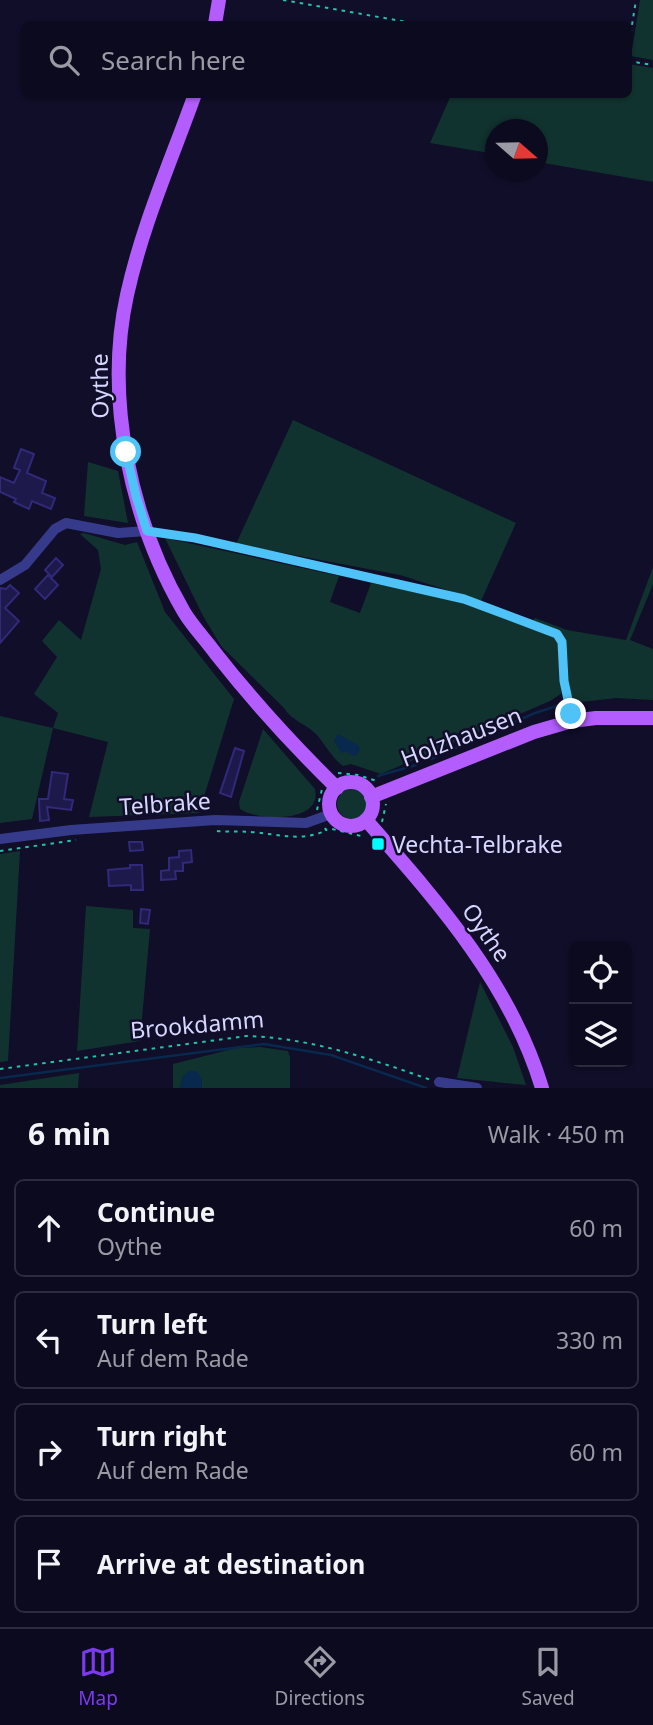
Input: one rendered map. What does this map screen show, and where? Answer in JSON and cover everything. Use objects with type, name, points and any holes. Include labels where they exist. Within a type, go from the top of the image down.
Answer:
[{"type":"main road","points":[[216,21],[219,0]]},
{"type":"main road","name":"Oythe","points":[[194,98],[149,219],[126,298],[120,353],[120,414],[136,496],[162,568],[185,614],[241,685],[337,788]]},
{"type":"main road","name":"Holzhausen","points":[[372,797],[534,732],[572,721],[596,718],[653,718]]},
{"type":"main road","points":[[357,783],[372,797],[372,809],[366,820],[354,826],[347,826],[326,816],[330,800],[337,788],[357,783]]},
{"type":"main road","name":"Oythe","points":[[366,820],[436,900],[484,966],[519,1027],[542,1088]]},
{"type":"street","points":[[0,580],[25,565],[55,529],[66,523],[118,533],[147,531]]},
{"type":"street","name":"Telbrake","points":[[0,839],[71,830],[215,820],[306,823],[326,816]]},
{"type":"street","points":[[439,1082],[477,1088]]},
{"type":"path","points":[[283,0],[401,21]]},
{"type":"path","points":[[632,25],[636,0]]},
{"type":"path","points":[[632,62],[653,65]]},
{"type":"path","points":[[147,531],[195,538],[464,599],[557,634],[562,642],[564,681],[572,721]]},
{"type":"path","points":[[321,785],[321,797],[316,809],[326,816],[326,830]]},
{"type":"path","points":[[207,828],[295,838],[311,837],[332,829],[367,838]]},
{"type":"path","points":[[0,851],[82,838]]},
{"type":"path","name":"Brookdamm","points":[[0,1069],[247,1036],[340,1049],[439,1082]]},
{"type":"green space","points":[[640,0],[653,0],[653,60],[632,56]]},
{"type":"green space","points":[[632,64],[653,68],[653,182],[548,164],[548,119],[485,119],[485,152],[430,143],[450,98],[632,98]]},
{"type":"green space","points":[[293,420],[516,523],[481,601],[400,575],[236,544]]},
{"type":"green space","points":[[88,462],[118,471],[128,523],[84,516]]},
{"type":"green space","points":[[80,534],[125,545],[137,542],[165,612],[234,699],[199,813],[89,817],[108,742],[53,728],[58,713],[34,694],[57,657],[42,641],[59,620],[81,640],[101,569],[98,550]]},
{"type":"green space","points":[[165,538],[339,576],[330,602],[360,613],[371,583],[455,599],[543,631],[555,637],[559,644],[561,694],[381,774],[351,764],[343,766],[316,734],[291,716],[221,646],[202,614]]},
{"type":"green space","points":[[653,567],[653,584],[630,640],[653,649],[653,700],[616,698],[572,703],[566,681],[564,641],[557,631],[532,621],[535,618],[567,630],[626,640]]},
{"type":"green space","points":[[0,716],[53,728],[32,819],[0,823]]},
{"type":"green space","points":[[263,729],[315,789],[315,800],[309,809],[299,814],[287,817],[260,816],[240,809],[239,802]]},
{"type":"green space","points":[[352,789],[363,793],[367,804],[363,815],[352,819],[341,815],[337,804],[341,793]]},
{"type":"green space","points":[[20,851],[8,1061],[0,1062],[0,854]]},
{"type":"green space","points":[[86,906],[133,910],[133,928],[150,929],[140,1041],[77,1051]]},
{"type":"green space","points":[[480,982],[513,1047],[526,1085],[457,1078]]},
{"type":"green space","points":[[260,1047],[288,1051],[290,1088],[202,1088],[201,1078],[183,1076],[180,1088],[173,1088],[173,1064],[236,1048]]},
{"type":"green space","points":[[79,1073],[78,1088],[0,1088],[0,1085]]},
{"type":"water","points":[[338,734],[358,745],[358,754],[353,756],[346,752],[341,753],[334,741]]},
{"type":"water","points":[[190,1071],[197,1071],[202,1088],[180,1088],[183,1076]]},
{"type":"building","points":[[21,449],[34,454],[27,473],[46,481],[42,493],[55,498],[51,509],[32,501],[29,509],[0,492],[0,477],[14,483],[20,470],[14,468]]},
{"type":"building","points":[[56,558],[63,565],[52,577],[45,570]]},
{"type":"building","points":[[48,575],[58,585],[45,599],[35,589]]},
{"type":"building","points":[[10,585],[19,593],[5,608],[19,621],[0,643],[0,588],[6,589]]},
{"type":"building","points":[[235,748],[244,751],[231,797],[220,793]]},
{"type":"building","points":[[52,772],[68,774],[64,799],[73,800],[71,810],[47,807],[49,820],[40,821],[39,799],[48,799]]},
{"type":"building","points":[[129,842],[142,842],[143,850],[130,851]]},
{"type":"building","points":[[191,850],[192,862],[183,863],[183,871],[175,871],[176,879],[161,880],[161,871],[169,870],[169,858],[179,857],[179,851]]},
{"type":"building","points":[[130,865],[142,865],[143,890],[131,890],[131,885],[109,886],[108,870],[130,868]]},
{"type":"building","points":[[141,909],[150,910],[148,924],[140,923]]},
{"type":"waterway","points":[[431,759],[535,713],[560,705]]},
{"type":"waterway","points":[[378,776],[416,765]]},
{"type":"waterway","points":[[0,1078],[264,1044],[331,1055],[426,1088]]},
{"type":"place","name":"Vechta-Telbrake","points":[[378,844]]},
{"type":"route","points":[[126,452],[147,531],[195,538],[464,599],[557,634],[562,642],[564,681],[571,714]]}]
